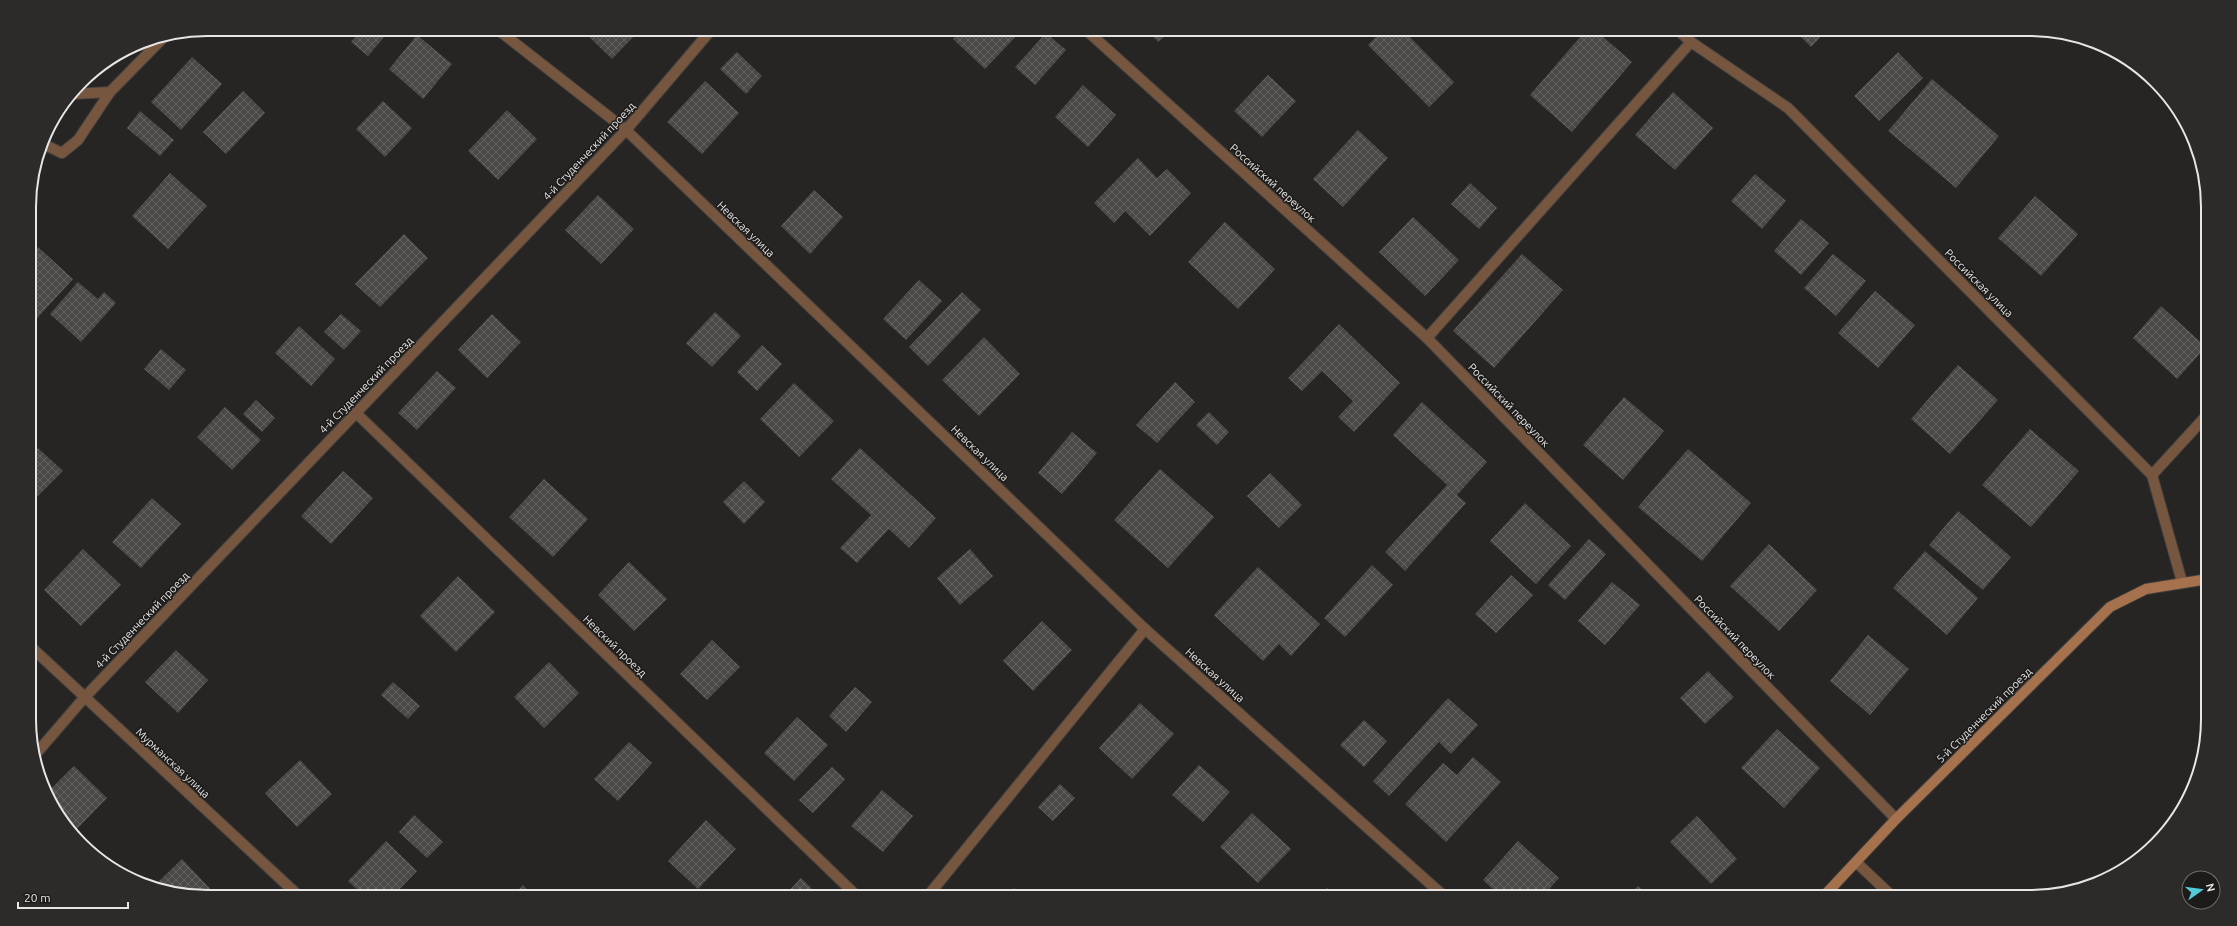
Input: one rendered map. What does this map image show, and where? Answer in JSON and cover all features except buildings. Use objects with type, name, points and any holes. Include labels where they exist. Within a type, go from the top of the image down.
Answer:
[{"type":"main road","points":[[2182,582],[2201,580]]},
{"type":"main road","name":"5-й Студенческий проезд","points":[[1830,890],[1896,819],[2110,607],[2146,589],[2182,582]]},
{"type":"street","name":"Невская улица","points":[[506,36],[626,130],[1145,629],[1437,890]]},
{"type":"street","name":"4-й Студенческий проезд","points":[[39,751],[84,698],[626,130],[706,36]]},
{"type":"street","name":"Российский переулок","points":[[1093,36],[1427,338],[1896,819]]},
{"type":"street","name":"Российская улица","points":[[1685,36],[1691,42],[1788,108],[2152,476],[2182,582]]},
{"type":"street","points":[[1427,338],[1691,42]]},
{"type":"street","points":[[47,146],[62,153],[78,140],[110,92],[158,43]]},
{"type":"street","points":[[78,94],[110,92]]},
{"type":"street","name":"Невский проезд","points":[[356,413],[851,890]]},
{"type":"street","points":[[2152,476],[2201,422]]},
{"type":"street","points":[[933,890],[1145,629]]},
{"type":"street","name":"Мурманская улица","points":[[36,652],[292,890]]},
{"type":"street","points":[[1856,862],[1886,890]]}]
